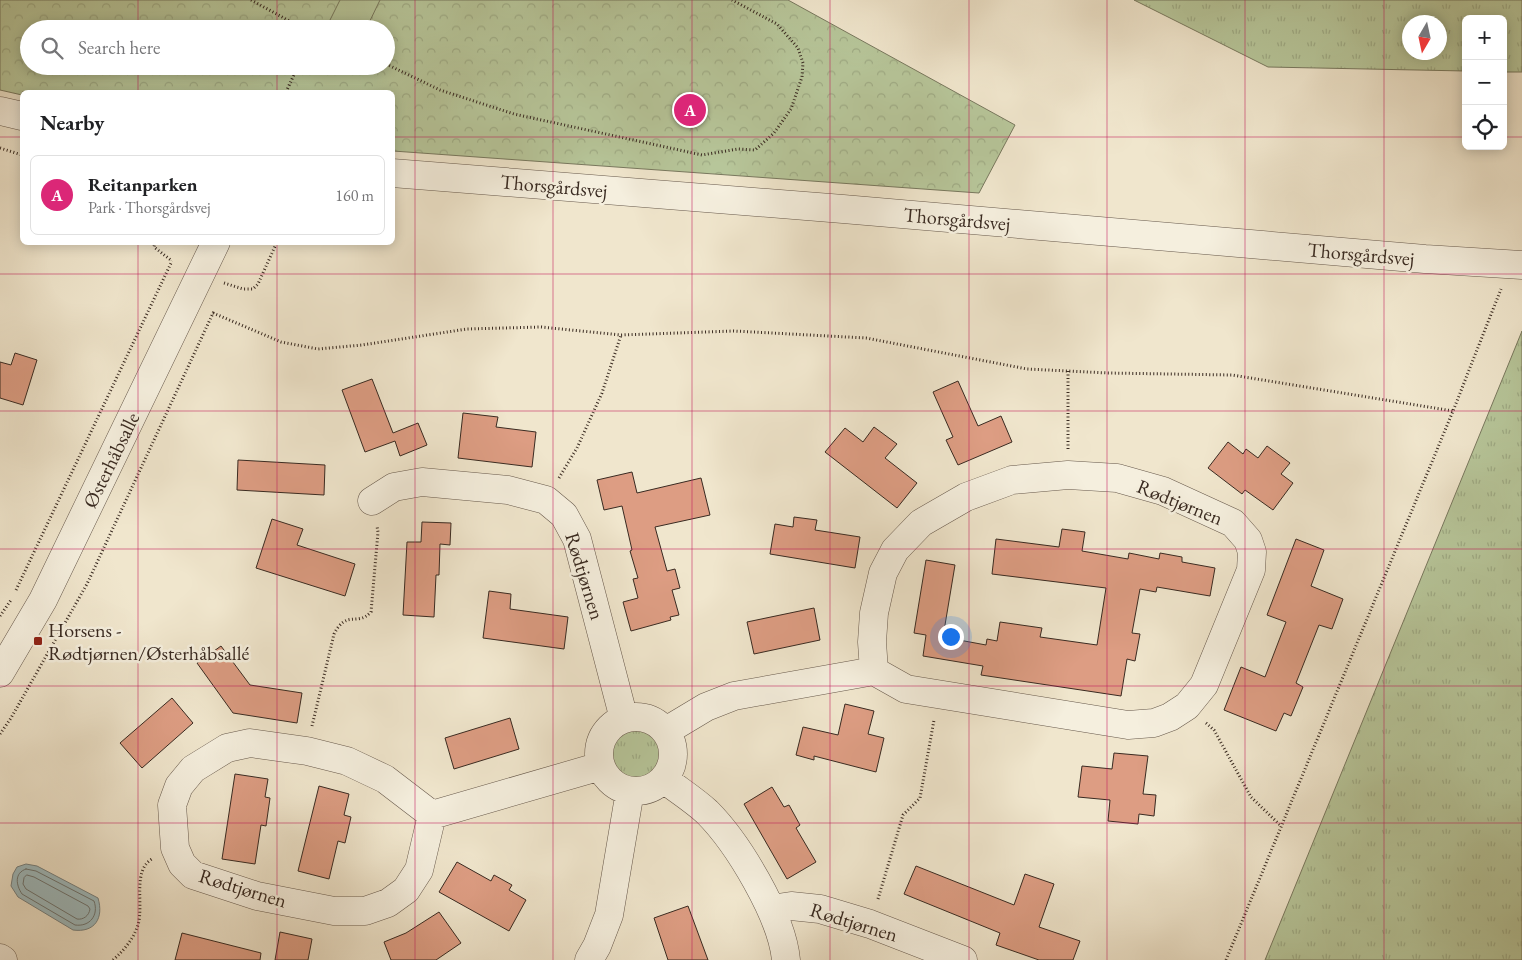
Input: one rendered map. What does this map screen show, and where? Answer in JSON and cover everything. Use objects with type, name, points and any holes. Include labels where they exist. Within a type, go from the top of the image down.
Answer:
[{"type":"street","points":[[0,111],[20,116]]},
{"type":"street","name":"Thorsgårdsvej","points":[[395,173],[843,209],[1425,259],[1522,265]]},
{"type":"street","name":"Østerhåbsalle","points":[[0,673],[43,600],[215,245]]},
{"type":"street","name":"Rødtjørnen","points":[[1068,475],[1117,478],[1163,491],[1232,523],[1248,540],[1252,552],[1251,570],[1204,685],[1187,706],[1170,717],[1154,723],[1128,725],[906,689],[874,671],[872,642],[874,613],[883,573],[895,550],[921,523],[966,496],[1012,480],[1068,475]]},
{"type":"street","name":"Rødtjørnen","points":[[372,501],[394,487],[422,482],[508,490],[546,500],[564,515],[577,539],[624,719]]},
{"type":"street","points":[[666,731],[706,707],[734,696],[874,671]]},
{"type":"street","points":[[635,716],[647,718],[658,723],[666,731],[674,750],[672,766],[664,779],[643,791],[630,791],[612,783],[601,766],[599,755],[600,743],[605,733],[613,724],[635,716]]},
{"type":"street","name":"Rødtjørnen","points":[[250,743],[307,751],[347,761],[385,779],[432,815],[419,870],[406,890],[388,903],[365,911],[334,911],[257,896],[193,875],[182,864],[175,848],[172,805],[179,786],[193,769],[227,748],[250,743]]},
{"type":"street","points":[[432,815],[601,766]]},
{"type":"street","points":[[664,779],[706,812],[734,844],[771,909],[785,947],[786,960]]},
{"type":"street","points":[[589,960],[597,946],[609,915],[630,791]]},
{"type":"street","name":"Rødtjørnen","points":[[771,909],[791,906],[820,909],[870,924],[963,960]]},
{"type":"path","points":[[251,0],[288,20]]},
{"type":"path","points":[[395,68],[440,90],[514,114],[702,155],[738,150],[755,150],[774,133],[791,109],[802,77],[803,63],[798,48],[777,24],[732,0]]},
{"type":"path","points":[[287,90],[294,75]]},
{"type":"path","points":[[0,148],[20,154]]},
{"type":"path","points":[[154,245],[154,247],[172,260],[243,289],[253,289],[258,284],[276,245]]},
{"type":"path","points":[[0,616],[16,592],[172,260]]},
{"type":"path","points":[[223,291],[227,284]]},
{"type":"path","points":[[1226,960],[1501,289]]},
{"type":"path","points":[[0,734],[87,584],[216,306]]},
{"type":"path","points":[[213,313],[281,342],[318,349],[362,345],[467,329],[541,327],[621,335],[734,331],[866,338],[1027,369],[1232,375],[1452,411]]},
{"type":"path","points":[[546,500],[577,448],[602,393],[621,335]]},
{"type":"path","points":[[1068,371],[1068,475]]},
{"type":"path","points":[[307,751],[334,634],[339,624],[346,620],[360,619],[371,612],[378,532],[372,501]]},
{"type":"path","points":[[870,924],[903,815],[920,798],[938,694]]},
{"type":"path","points":[[1187,706],[1214,730],[1251,797],[1282,826]]},
{"type":"path","points":[[113,960],[127,947],[138,926],[141,907],[139,875],[149,860],[175,848]]},
{"type":"green space","points":[[0,0],[788,0],[1015,125],[979,193],[395,151],[395,90],[20,90],[20,95],[0,90]]},
{"type":"green space","points":[[340,0],[380,0],[370,20],[330,20]]},
{"type":"green space","points":[[1134,0],[1522,0],[1522,72],[1507,72],[1507,15],[1462,15],[1462,71],[1268,67]]},
{"type":"green space","points":[[1522,331],[1522,960],[1265,960]]},
{"type":"green space","points":[[636,726],[652,731],[660,739],[665,755],[660,771],[652,779],[636,784],[620,779],[612,771],[607,755],[612,739],[620,731]]},
{"type":"water","points":[[26,864],[37,866],[98,898],[100,912],[96,923],[87,929],[73,930],[18,897],[11,886],[13,874],[17,867]]},
{"type":"building","points":[[15,353],[37,360],[23,405],[0,398],[0,362],[11,365]]},
{"type":"building","points":[[372,379],[393,433],[418,423],[427,445],[400,456],[395,441],[365,452],[342,390]]},
{"type":"building","points":[[958,381],[978,426],[1001,416],[1012,442],[958,465],[946,440],[953,437],[933,392]]},
{"type":"building","points":[[463,413],[498,417],[496,427],[536,432],[532,467],[458,458]]},
{"type":"building","points":[[874,427],[897,444],[885,458],[917,483],[897,508],[825,452],[845,428],[863,442]]},
{"type":"building","points":[[1228,442],[1243,454],[1246,449],[1258,458],[1267,446],[1290,463],[1281,474],[1293,483],[1273,510],[1245,490],[1242,494],[1208,468]]},
{"type":"building","points":[[238,460],[325,465],[324,495],[237,490]]},
{"type":"building","points":[[632,472],[637,493],[701,478],[710,515],[655,527],[667,571],[675,569],[680,588],[672,590],[679,615],[670,617],[671,620],[631,631],[623,602],[638,598],[633,579],[638,578],[630,551],[632,550],[622,506],[604,510],[597,480]]},
{"type":"building","points":[[794,517],[817,520],[815,530],[860,537],[855,568],[770,554],[775,524],[793,527]]},
{"type":"building","points":[[272,519],[303,529],[297,545],[355,564],[345,596],[256,568]]},
{"type":"building","points":[[422,522],[451,523],[450,545],[440,544],[439,575],[436,575],[434,617],[403,615],[407,542],[421,542]]},
{"type":"building","points":[[1062,529],[1085,532],[1082,551],[1128,559],[1129,553],[1159,559],[1160,553],[1182,557],[1182,562],[1215,568],[1210,596],[1157,587],[1156,592],[1140,589],[1132,633],[1140,634],[1135,661],[1127,659],[1121,696],[981,675],[983,666],[923,656],[926,635],[914,633],[926,560],[955,565],[943,637],[986,645],[987,639],[997,641],[1000,622],[1042,628],[1040,637],[1097,645],[1106,588],[992,574],[996,539],[1059,547]]},
{"type":"building","points":[[1296,539],[1324,550],[1311,586],[1343,599],[1332,629],[1319,625],[1296,683],[1303,687],[1291,716],[1284,713],[1276,731],[1224,710],[1241,667],[1265,677],[1286,622],[1267,615]]},
{"type":"building","points":[[489,591],[511,594],[510,609],[568,617],[564,649],[483,638]]},
{"type":"building","points":[[814,608],[820,640],[754,654],[747,622]]},
{"type":"building","points":[[221,646],[250,685],[302,693],[297,723],[233,713],[197,663]]},
{"type":"building","points":[[172,698],[193,723],[142,768],[120,743]]},
{"type":"building","points":[[845,704],[874,711],[868,734],[884,738],[876,772],[814,756],[814,760],[796,755],[803,727],[838,735]]},
{"type":"building","points":[[510,718],[519,749],[454,769],[445,738]]},
{"type":"building","points":[[1114,753],[1148,756],[1143,794],[1156,795],[1154,816],[1139,814],[1138,824],[1108,821],[1110,800],[1078,797],[1082,766],[1112,769]]},
{"type":"building","points":[[235,774],[268,779],[265,797],[270,798],[266,826],[261,825],[255,864],[222,859]]},
{"type":"building","points":[[319,786],[349,794],[344,815],[351,817],[345,843],[338,841],[329,879],[298,871]]},
{"type":"building","points":[[772,787],[784,807],[789,805],[800,825],[796,828],[816,862],[787,879],[744,804]]},
{"type":"building","points":[[457,862],[491,881],[494,875],[512,885],[509,890],[526,900],[509,931],[439,892]]},
{"type":"building","points":[[916,866],[1014,905],[1025,874],[1054,884],[1039,927],[1080,941],[1073,960],[1039,960],[996,945],[1000,933],[904,894]]},
{"type":"building","points":[[688,906],[708,960],[668,960],[654,918]]},
{"type":"building","points":[[439,912],[461,943],[436,960],[391,960],[384,942],[406,933]]},
{"type":"building","points":[[280,932],[312,939],[308,960],[275,960]]},
{"type":"building","points":[[182,933],[261,953],[260,960],[175,960]]},
{"type":"place","name":"Reitanparken","points":[[690,110]]},
{"type":"place","name":"Horsens - Rødtjørnen/Østerhåbsallé","points":[[38,641]]}]
